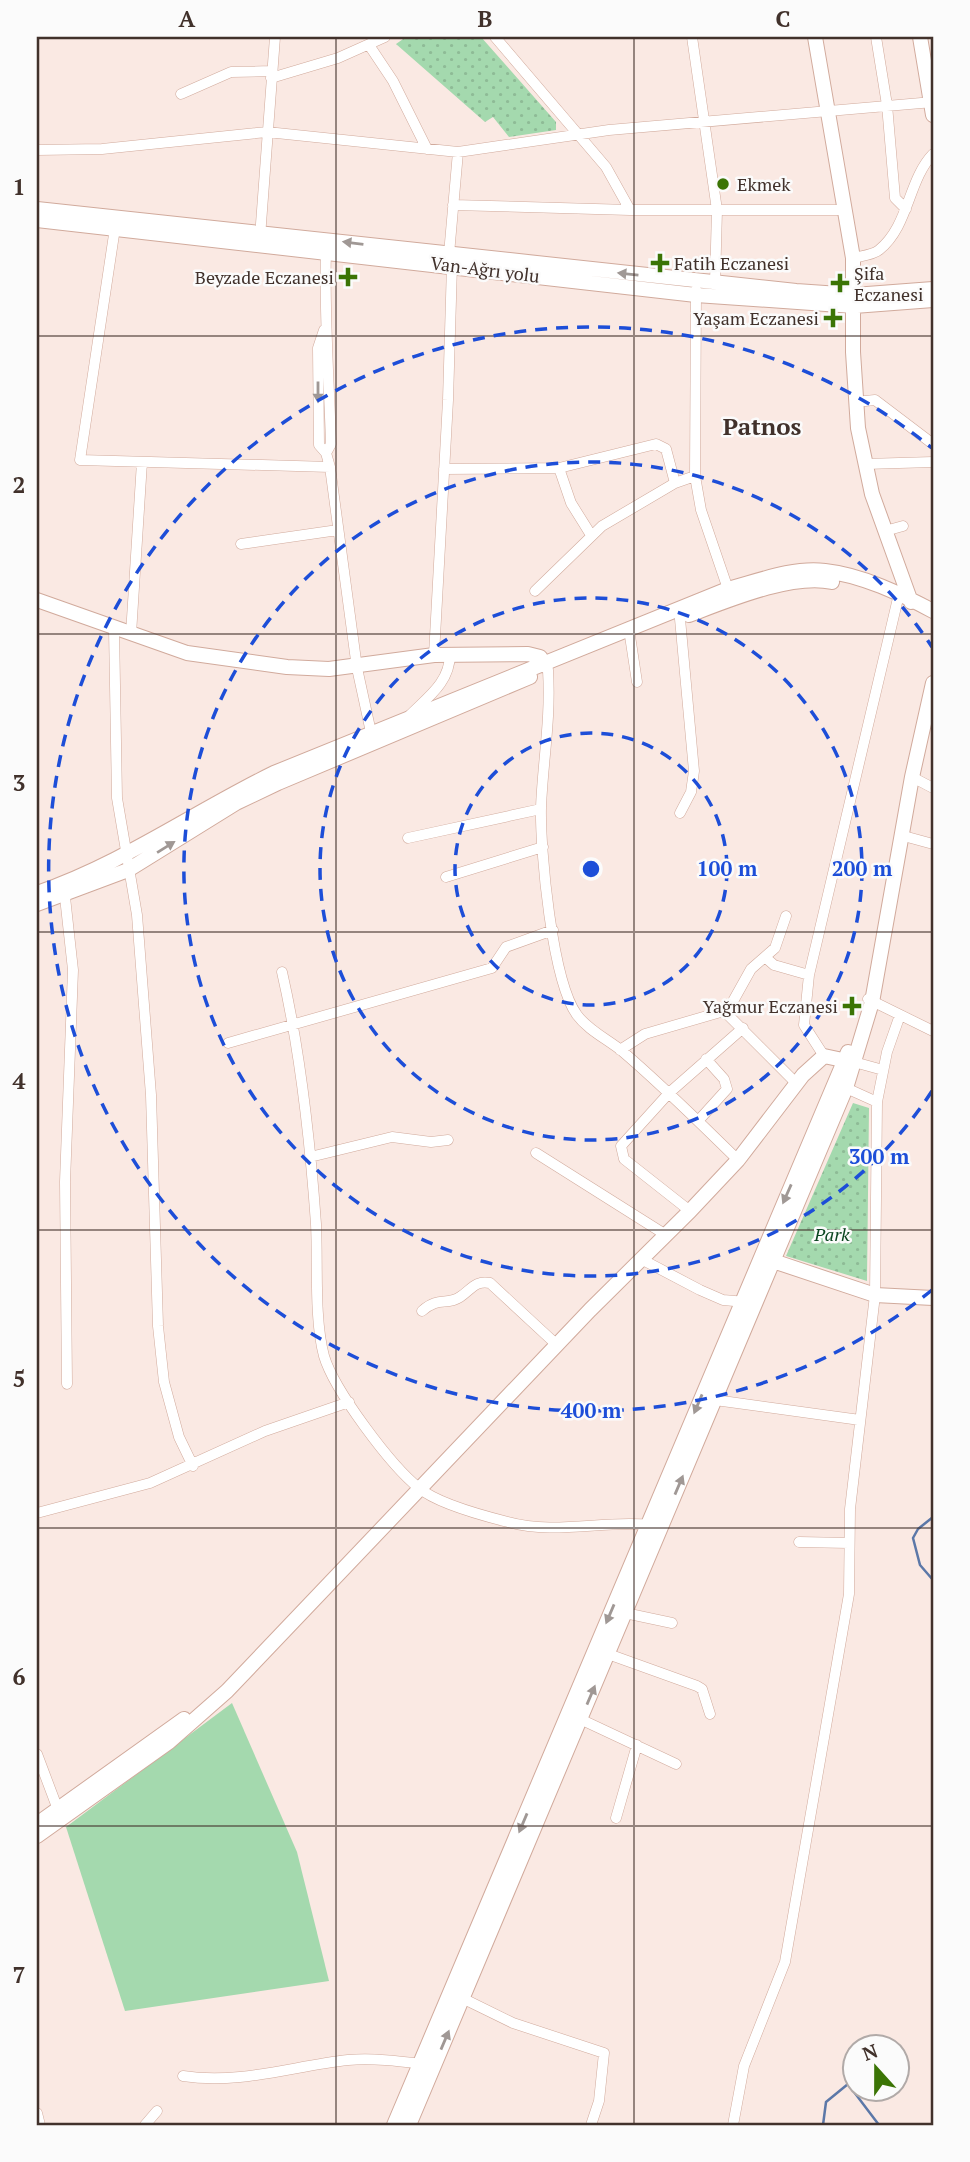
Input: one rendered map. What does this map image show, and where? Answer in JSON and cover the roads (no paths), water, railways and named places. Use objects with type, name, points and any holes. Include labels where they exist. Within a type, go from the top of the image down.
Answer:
[{"type":"main road","points":[[815,37],[853,258],[855,402],[865,464],[905,600]]},
{"type":"main road","points":[[920,37],[933,107]]},
{"type":"main road","points":[[930,37],[933,58]]},
{"type":"main road","points":[[37,209],[259,239]]},
{"type":"main road","name":"Van-Ağrı yolu","points":[[37,220],[259,239],[696,288],[854,301],[933,300]]},
{"type":"main road","points":[[696,288],[715,283],[854,301],[933,289]]},
{"type":"main road","points":[[37,904],[64,889],[127,863],[231,794],[680,613],[793,572],[825,571],[933,612]]},
{"type":"main road","points":[[37,600],[187,653],[287,667],[357,668],[450,654],[528,654],[546,666]]},
{"type":"main road","points":[[546,666],[631,636],[680,613]]},
{"type":"main road","points":[[509,654],[514,679]]},
{"type":"main road","points":[[372,738],[407,718],[514,679]]},
{"type":"main road","points":[[409,2125],[427,2065],[850,1061],[877,972],[912,778],[928,730],[933,683]]},
{"type":"main road","points":[[37,893],[64,889]]},
{"type":"main road","points":[[37,1836],[59,1814],[134,1752],[227,1691],[557,1345],[690,1211],[737,1160],[796,1083],[824,1056],[850,1061]]},
{"type":"main road","points":[[394,2125],[463,1998],[625,1613],[654,1526],[715,1399],[748,1302],[773,1261],[846,1088],[850,1061]]},
{"type":"main road","points":[[773,1261],[875,1295],[933,1298]]},
{"type":"main road","points":[[37,1824],[59,1814]]},
{"type":"street","points":[[259,239],[275,37]]},
{"type":"street","points":[[181,94],[231,72],[272,75],[298,72],[385,37]]},
{"type":"street","points":[[495,37],[606,167],[630,210]]},
{"type":"street","points":[[692,37],[717,210],[715,283]]},
{"type":"street","points":[[876,37],[887,105],[895,198],[906,209]]},
{"type":"street","points":[[369,45],[394,81],[427,149]]},
{"type":"street","points":[[37,150],[102,149],[267,132],[458,152],[578,134],[703,121],[887,105],[933,107]]},
{"type":"street","points":[[434,655],[444,469],[450,260],[458,152]]},
{"type":"street","points":[[853,258],[878,250],[906,209],[920,170],[933,154]]},
{"type":"street","points":[[453,205],[630,210],[844,210]]},
{"type":"street","points":[[115,228],[80,460],[330,467]]},
{"type":"street","points":[[326,246],[324,330],[329,349],[331,444],[326,453],[357,668],[372,738]]},
{"type":"street","points":[[696,288],[695,476],[701,510],[730,594]]},
{"type":"street","points":[[855,402],[875,400],[933,444]]},
{"type":"street","points":[[444,469],[559,468],[660,444],[666,449],[675,483]]},
{"type":"street","points":[[131,634],[142,462]]},
{"type":"street","points":[[865,464],[933,462]]},
{"type":"street","points":[[559,468],[571,503],[591,535]]},
{"type":"street","points":[[535,591],[591,535],[675,483],[695,476]]},
{"type":"street","points":[[885,531],[903,526]]},
{"type":"street","points":[[241,544],[338,530]]},
{"type":"street","points":[[824,1056],[804,1025],[809,975],[905,600]]},
{"type":"street","points":[[680,613],[694,771],[691,792],[680,813]]},
{"type":"street","points":[[114,629],[117,798],[137,915],[151,1095],[158,1326],[164,1382],[179,1437],[193,1466]]},
{"type":"street","points":[[631,636],[638,682]]},
{"type":"street","points":[[407,718],[444,680],[450,667],[450,654]]},
{"type":"street","points":[[546,666],[551,714],[541,808],[544,847],[553,930],[561,973],[575,1013],[669,1093],[737,1160]]},
{"type":"street","points":[[912,778],[933,788]]},
{"type":"street","points":[[408,838],[541,808]]},
{"type":"street","points":[[900,835],[933,844]]},
{"type":"street","points":[[446,877],[544,847]]},
{"type":"street","points":[[64,889],[73,970],[65,1182],[66,1384]]},
{"type":"street","points":[[727,1012],[751,969],[775,948],[786,916]]},
{"type":"street","points":[[228,1043],[492,968],[506,947],[553,930]]},
{"type":"street","points":[[766,958],[774,965],[809,975]]},
{"type":"street","points":[[282,972],[295,1025],[310,1157],[324,1356],[349,1402],[382,1447],[419,1489],[496,1518],[536,1528],[654,1526]]},
{"type":"street","points":[[869,1000],[933,1031]]},
{"type":"street","points":[[620,1050],[645,1034],[718,1011],[727,1012],[796,1083]]},
{"type":"street","points":[[733,2125],[744,2066],[785,1962],[849,1594],[850,1509],[875,1295],[877,1102],[883,1070],[900,1016]]},
{"type":"street","points":[[690,1211],[620,1153],[622,1142],[669,1093],[743,1028]]},
{"type":"street","points":[[698,1121],[727,1089],[724,1079],[706,1059]]},
{"type":"street","points":[[850,1061],[883,1070]]},
{"type":"street","points":[[846,1088],[877,1102]]},
{"type":"street","points":[[310,1157],[392,1137],[431,1142],[448,1140]]},
{"type":"street","points":[[536,1153],[666,1235]]},
{"type":"street","points":[[641,1259],[723,1300],[748,1302]]},
{"type":"street","points":[[422,1311],[437,1300],[459,1298],[478,1283],[490,1283],[557,1345]]},
{"type":"street","points":[[715,1399],[860,1420]]},
{"type":"street","points":[[37,1513],[150,1483],[193,1466],[265,1431],[349,1402]]},
{"type":"street","points":[[799,1542],[849,1543]]},
{"type":"street","points":[[625,1613],[672,1623]]},
{"type":"street","points":[[608,1654],[697,1686],[702,1689],[710,1714]]},
{"type":"street","points":[[580,1719],[676,1764]]},
{"type":"street","points":[[616,1818],[637,1745]]},
{"type":"street","points":[[37,1754],[59,1814]]},
{"type":"street","points":[[463,1998],[513,2023],[604,2053],[599,2101],[591,2125]]},
{"type":"street","points":[[183,2076],[226,2079],[351,2060],[388,2059],[427,2065]]},
{"type":"street","points":[[145,2125],[157,2111]]},
{"type":"street","points":[[37,2113],[40,2125]]},
{"type":"waterway","points":[[933,1517],[918,1529],[913,1538],[920,1565],[933,1580]]},
{"type":"waterway","points":[[823,2125],[826,2102],[848,2084],[879,2125]]},
{"type":"place","name":"Ekmek","points":[[723,184]]},
{"type":"place","name":"Fatih Eczanesi","points":[[660,263]]},
{"type":"place","name":"Beyzade Eczanesi","points":[[348,277]]},
{"type":"place","name":"Şifa Eczanesi","points":[[840,283]]},
{"type":"place","name":"Yaşam Eczanesi","points":[[833,318]]},
{"type":"place","name":"Yağmur Eczanesi","points":[[852,1006]]},
{"type":"district","name":"Patnos","points":[[762,426]]},
{"type":"park label","name":"Park","points":[[832,1234]]}]
